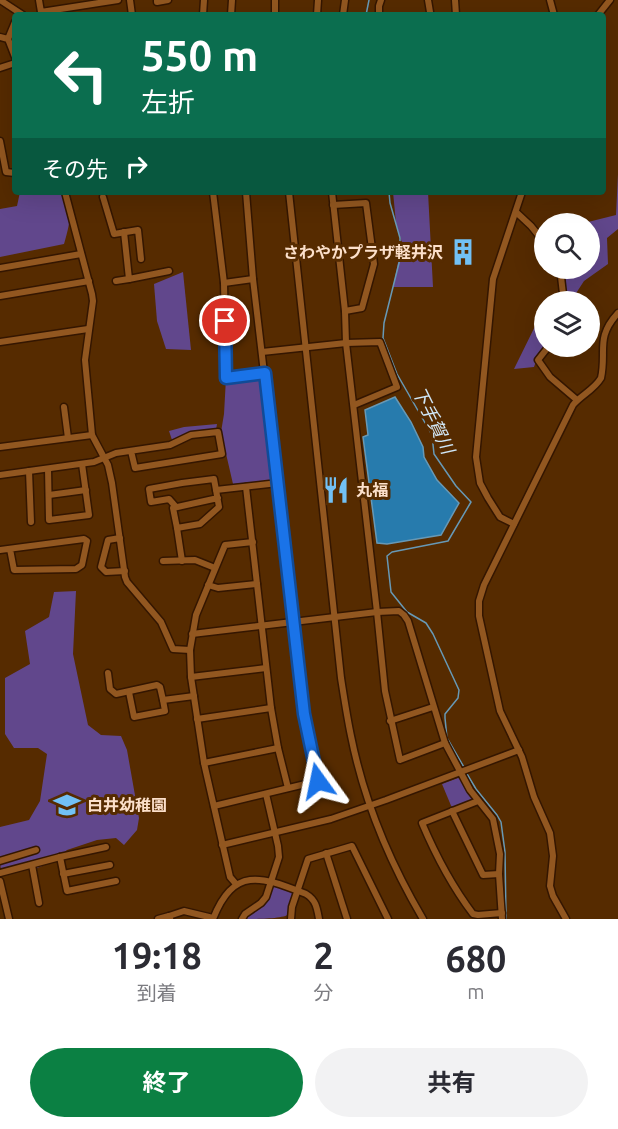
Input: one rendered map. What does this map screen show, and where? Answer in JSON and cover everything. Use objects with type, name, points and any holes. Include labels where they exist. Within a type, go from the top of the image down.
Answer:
[{"type":"street","points":[[0,0],[17,12]]},
{"type":"street","points":[[39,0],[41,12],[118,0]]},
{"type":"street","points":[[157,0],[157,2],[168,0]]},
{"type":"street","points":[[428,0],[430,12]]},
{"type":"street","points":[[600,12],[610,0]]},
{"type":"street","points":[[12,29],[8,39],[12,49]]},
{"type":"street","points":[[0,37],[8,39]]},
{"type":"street","points":[[0,141],[6,172],[12,173]]},
{"type":"street","points":[[66,195],[93,301],[88,328],[85,369],[92,435],[108,465],[127,582],[161,622],[173,649],[190,650]]},
{"type":"street","points":[[213,195],[224,283],[226,378],[265,373]]},
{"type":"street","points":[[214,806],[318,781],[304,714],[253,279],[246,195]]},
{"type":"street","points":[[289,195],[340,678],[351,736],[370,806],[394,865],[423,919]]},
{"type":"street","points":[[332,195],[345,311],[346,343],[390,721],[400,760],[445,743]]},
{"type":"street","points":[[514,524],[500,517],[492,505],[480,483],[476,457],[493,279],[521,195]]},
{"type":"street","points":[[103,197],[114,234],[138,230],[141,259]]},
{"type":"street","points":[[333,205],[366,203],[374,264],[362,308],[345,311]]},
{"type":"street","points":[[516,212],[534,230]]},
{"type":"street","points":[[124,232],[129,279]]},
{"type":"street","points":[[0,268],[81,254]]},
{"type":"street","points":[[116,282],[169,271]]},
{"type":"street","points":[[224,283],[253,279]]},
{"type":"street","points":[[0,296],[89,281]]},
{"type":"street","points":[[566,919],[550,886],[552,839],[534,797],[525,764],[500,711],[478,608],[484,585],[573,405],[601,378],[603,339],[606,329],[618,313]]},
{"type":"street","points":[[0,342],[88,328]]},
{"type":"street","points":[[262,352],[305,346],[380,342],[397,387],[354,405]]},
{"type":"street","points":[[540,357],[538,360],[550,377],[577,399]]},
{"type":"street","points":[[64,407],[68,438]]},
{"type":"street","points":[[0,475],[94,462],[116,453],[170,445],[191,435],[218,432],[222,454],[135,468],[131,451]]},
{"type":"street","points":[[0,447],[92,435]]},
{"type":"street","points":[[48,469],[49,520],[89,515],[82,464]]},
{"type":"street","points":[[29,471],[31,522]]},
{"type":"street","points":[[176,507],[169,499],[152,502],[149,489],[214,479],[219,507],[200,524],[177,528]]},
{"type":"street","points":[[216,490],[278,483]]},
{"type":"street","points":[[246,487],[271,708],[288,788]]},
{"type":"street","points":[[49,495],[86,490]]},
{"type":"street","points":[[182,561],[173,508],[218,498]]},
{"type":"street","points":[[0,550],[84,538],[87,541],[82,565],[76,569],[14,570],[10,549]]},
{"type":"street","points":[[120,538],[108,540],[101,567],[106,572],[125,572]]},
{"type":"street","points":[[236,884],[230,877],[204,763],[191,677],[190,650],[196,615],[225,545],[253,542]]},
{"type":"street","points":[[163,561],[195,560],[215,568]]},
{"type":"street","points":[[208,585],[218,588],[257,584]]},
{"type":"street","points":[[192,634],[399,611],[408,621],[445,743],[463,771],[470,790],[493,819],[500,854],[502,916],[473,914],[437,859],[422,823],[478,801]]},
{"type":"street","points":[[191,677],[266,668]]},
{"type":"street","points":[[108,673],[110,688],[116,694],[157,685],[160,687],[165,711],[134,717],[129,692]]},
{"type":"street","points":[[163,700],[194,696]]},
{"type":"street","points":[[390,721],[434,707]]},
{"type":"street","points":[[197,719],[271,708]]},
{"type":"street","points":[[204,763],[278,748]]},
{"type":"street","points":[[222,845],[331,819],[519,750]]},
{"type":"street","points":[[242,919],[266,897],[279,857],[276,833],[266,794]]},
{"type":"street","points":[[452,811],[483,875],[499,874]]},
{"type":"street","points":[[289,919],[308,859],[352,846],[388,919]]},
{"type":"street","points":[[0,873],[106,847]]},
{"type":"street","points":[[0,861],[36,850]]},
{"type":"street","points":[[326,854],[347,919]]},
{"type":"street","points":[[60,857],[67,891],[116,881]]},
{"type":"street","points":[[63,874],[110,865]]},
{"type":"street","points":[[32,866],[39,903]]},
{"type":"street","points":[[158,919],[183,911],[213,919],[227,893],[236,884],[250,879],[271,882],[311,897],[317,907],[319,919]]},
{"type":"street","points":[[0,881],[9,919]]},
{"type":"shaded area","points":[[618,174],[618,229],[607,238],[608,264],[600,270],[600,219],[616,215]]},
{"type":"shaded area","points":[[19,195],[68,195],[70,218],[64,244],[0,257],[0,209],[17,206]]},
{"type":"shaded area","points":[[393,195],[428,195],[433,287],[393,287],[402,243],[396,223]]},
{"type":"shaded area","points":[[183,272],[191,350],[166,349],[157,321],[154,284]]},
{"type":"shaded area","points":[[562,279],[587,279],[578,291],[560,291]]},
{"type":"shaded area","points":[[534,328],[534,357],[538,357],[534,367],[514,369]]},
{"type":"shaded area","points":[[263,376],[277,482],[233,484],[221,432],[226,378]]},
{"type":"shaded area","points":[[217,424],[216,430],[172,440],[169,431],[184,427]]},
{"type":"shaded area","points":[[76,591],[73,654],[88,725],[101,735],[121,736],[127,750],[139,818],[137,830],[124,845],[116,838],[97,840],[67,850],[55,861],[32,870],[1,870],[0,827],[29,820],[40,801],[47,754],[38,748],[14,748],[5,734],[5,678],[30,664],[25,631],[49,617],[54,592]]},
{"type":"shaded area","points":[[458,778],[462,779],[473,797],[472,801],[452,808],[442,784]]},
{"type":"shaded area","points":[[274,886],[292,891],[294,895],[289,914],[276,918],[246,919],[245,915],[263,902]]},
{"type":"water","points":[[395,397],[411,422],[423,447],[424,457],[437,480],[459,503],[441,535],[387,544],[377,543],[363,437],[368,435],[365,410]]},
{"type":"waterway","name":"下手賀川","points":[[367,12],[369,0]]},
{"type":"waterway","name":"下手賀川","points":[[389,195],[400,238],[400,259],[384,323],[383,338],[397,374],[432,435],[434,454],[456,486],[471,502],[448,541],[392,552],[387,556],[391,592],[407,612],[426,623],[459,690],[458,698],[445,714],[445,718],[447,738],[465,769]]},
{"type":"waterway","name":"下手賀川","points":[[467,774],[501,822],[505,852],[506,919]]},
{"type":"place","name":"さわやかプラザ軽井沢","points":[[463,252]]},
{"type":"place","name":"丸福","points":[[336,490]]},
{"type":"place","name":"白井幼稚園","points":[[67,805]]},
{"type":"route","points":[[225,321],[226,378],[265,373],[304,714],[318,781]]}]
